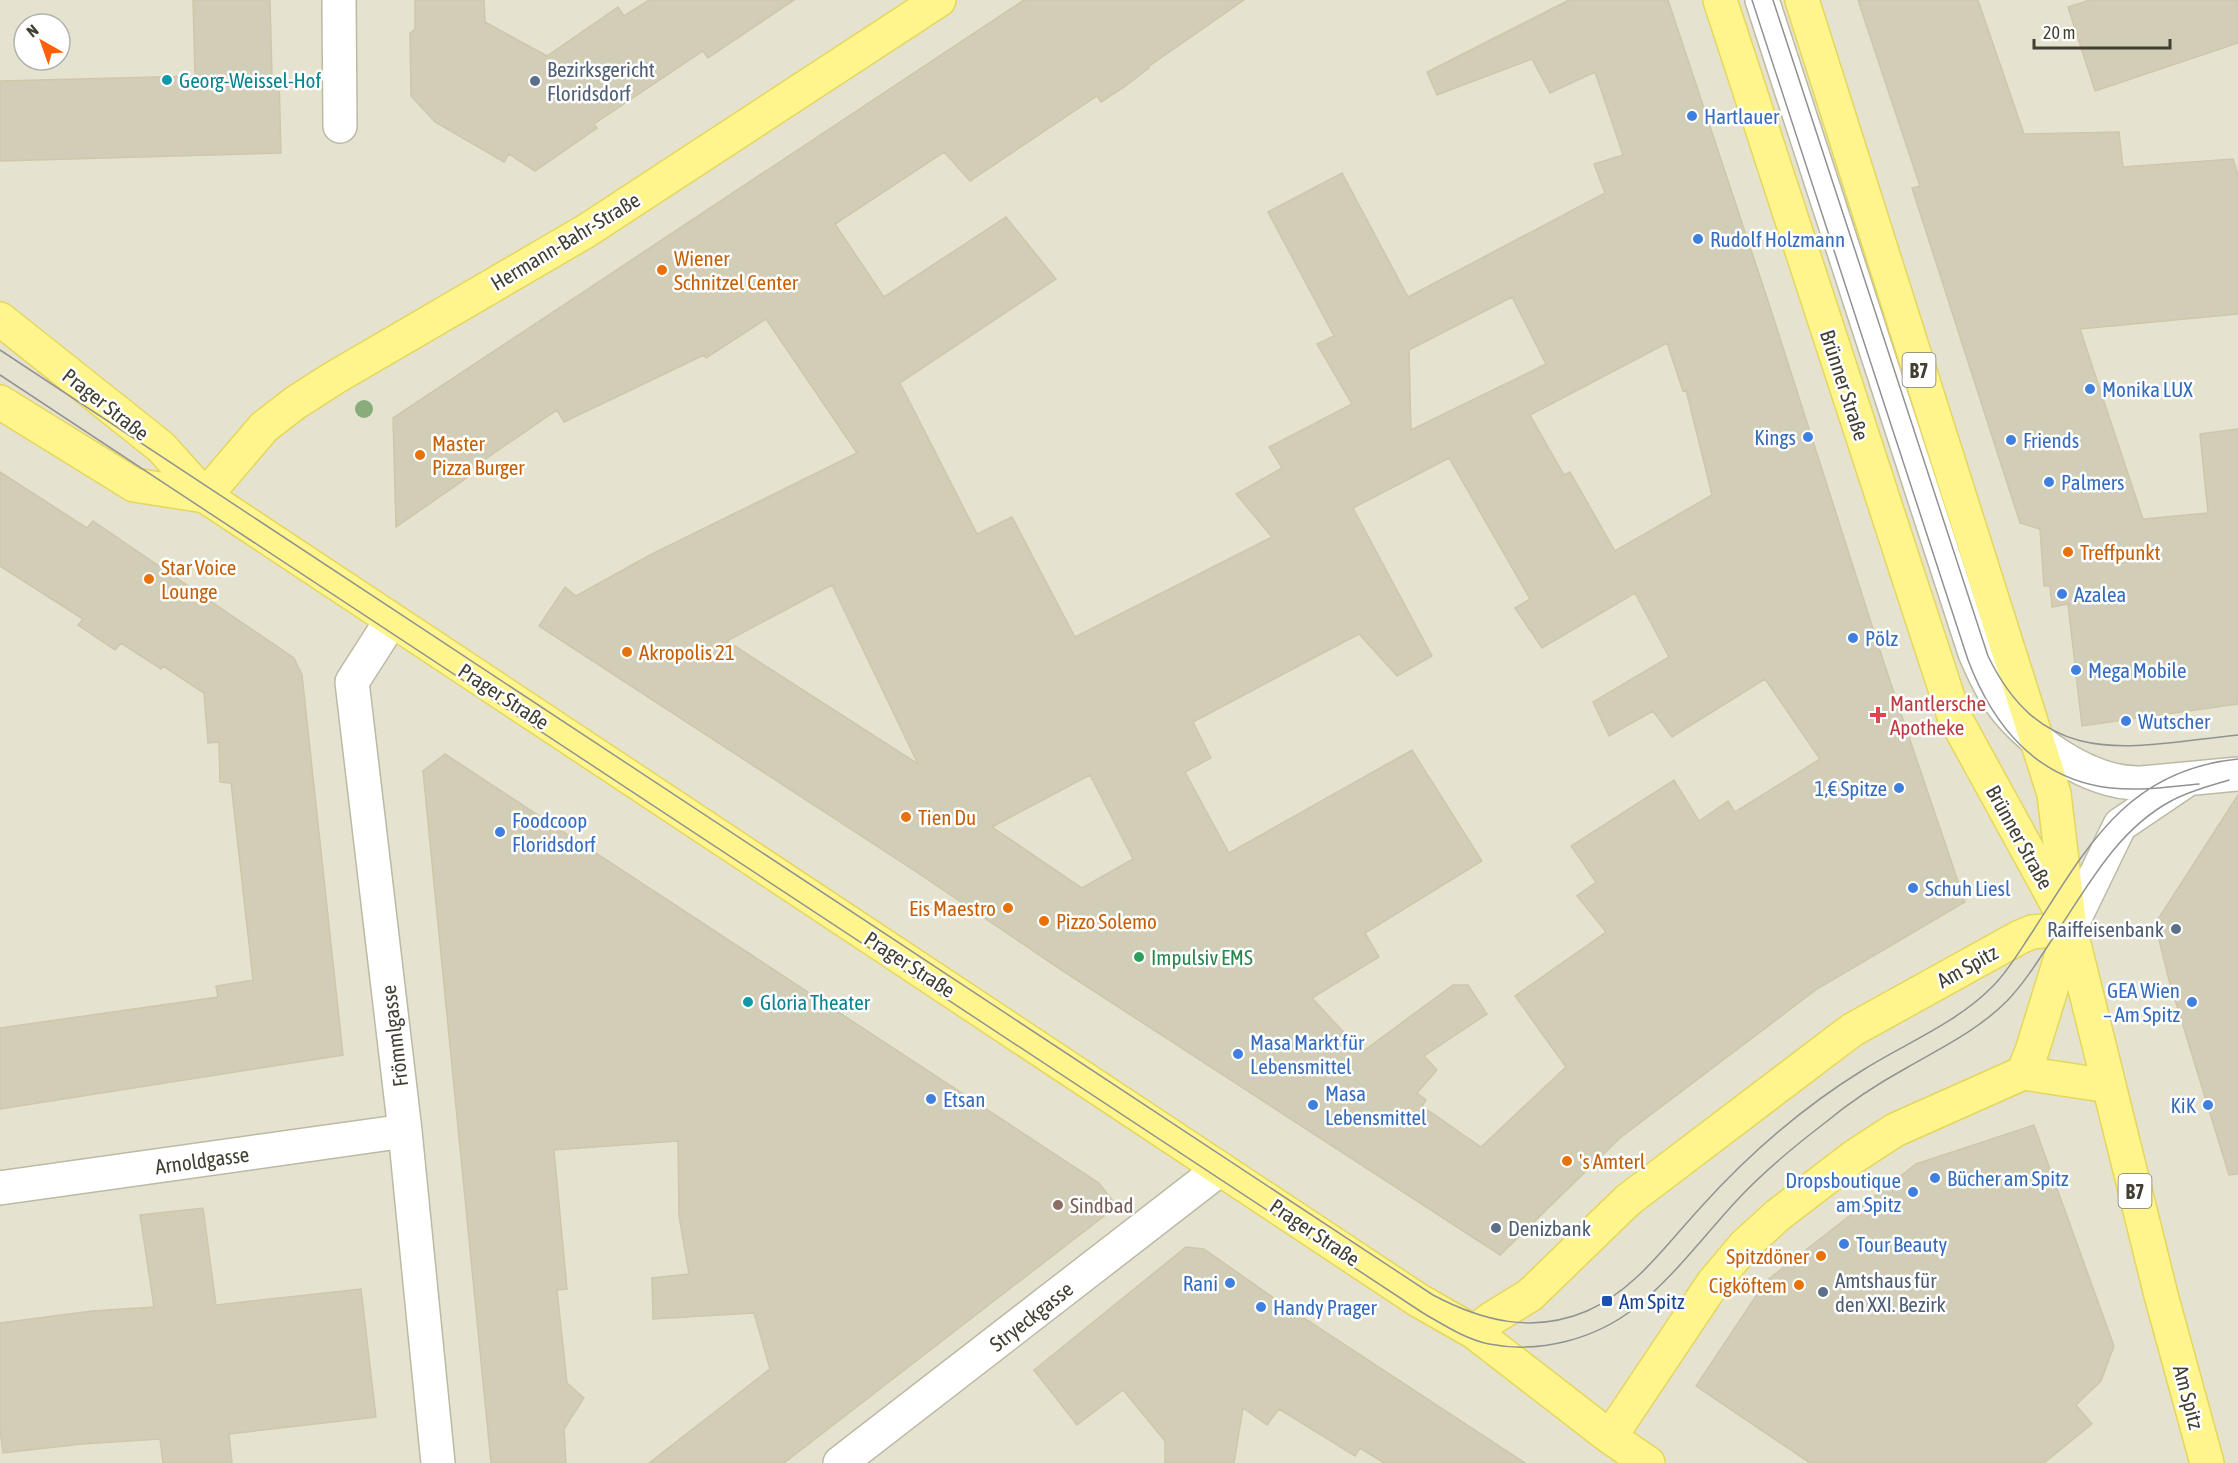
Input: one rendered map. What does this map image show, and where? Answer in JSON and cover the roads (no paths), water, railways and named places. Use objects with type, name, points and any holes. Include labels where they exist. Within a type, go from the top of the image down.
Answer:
[{"type":"main road","name":"Hermann-Bahr-Straße","points":[[205,496],[264,427],[295,403],[586,231],[939,0]]},
{"type":"main road","name":"Brünner Straße","points":[[1720,0],[1954,716],[2070,928]]},
{"type":"main road","name":"Brünner Straße","points":[[1802,0],[2054,794],[2070,928]]},
{"type":"main road","name":"Prager Straße","points":[[0,319],[161,447],[205,496],[1418,1300],[1474,1332],[1610,1437]]},
{"type":"main road","name":"Prager Straße","points":[[0,402],[134,485],[205,496]]},
{"type":"main road","points":[[2023,1073],[2070,928]]},
{"type":"main road","name":"Am Spitz","points":[[1474,1332],[1530,1295],[1628,1200],[1852,1030],[2020,937],[2032,932],[2070,928],[2161,1295],[2207,1463]]},
{"type":"main road","points":[[1648,1463],[1610,1437],[1713,1283],[1745,1245],[1778,1215],[1846,1162],[1895,1130],[2023,1073],[2109,1086]]},
{"type":"street","points":[[339,0],[339,126]]},
{"type":"street","points":[[1762,0],[1975,653],[1996,696],[2020,725],[2036,739],[2070,761],[2109,779],[2129,783],[2238,774]]},
{"type":"street","name":"Frömmlgasse","points":[[391,621],[352,682],[405,1131],[438,1463]]},
{"type":"street","points":[[2070,928],[2120,825],[2186,780]]},
{"type":"street","name":"Arnoldgasse","points":[[0,1188],[405,1131]]},
{"type":"street","name":"Stryeckgasse","points":[[840,1463],[1221,1169]]},
{"type":"tram line","points":[[1752,0],[1968,660],[1990,707],[2021,746],[2061,774],[2085,783],[2133,789],[2199,784]]},
{"type":"tram line","points":[[1773,0],[1988,656],[2011,693],[2036,719],[2064,735],[2094,744],[2126,746],[2161,744],[2238,735]]},
{"type":"tram line","points":[[0,350],[1433,1295],[1489,1318],[1527,1323],[1567,1318],[1587,1311],[1620,1291],[1649,1265],[1738,1169],[1777,1133],[1841,1084],[1947,1022],[1964,1011],[1993,986],[2014,960],[2092,843],[2114,818],[2139,796],[2167,779],[2200,766],[2238,759]]},
{"type":"tram line","points":[[0,375],[1423,1313],[1463,1335],[1489,1344],[1528,1347],[1567,1341],[1603,1328],[1636,1307],[1677,1268],[1750,1187],[1792,1148],[1855,1100],[1886,1079],[1972,1029],[2007,1001],[2028,975],[2107,858],[2136,826],[2178,797],[2229,780]]},
{"type":"place","name":"Georg-Weissel-Hof","points":[[167,80]]},
{"type":"place","name":"Bezirksgericht Floridsdorf","points":[[535,81]]},
{"type":"place","name":"Hartlauer","points":[[1692,116]]},
{"type":"place","name":"Rudolf Holzmann","points":[[1698,239]]},
{"type":"place","name":"Wiener Schnitzel Center","points":[[662,270]]},
{"type":"place","name":"Monika LUX","points":[[2090,389]]},
{"type":"place","name":"Kings","points":[[1808,437]]},
{"type":"place","name":"Friends","points":[[2011,440]]},
{"type":"place","name":"Master Pizza Burger","points":[[420,455]]},
{"type":"place","name":"Palmers","points":[[2049,482]]},
{"type":"place","name":"Treffpunkt","points":[[2068,552]]},
{"type":"place","name":"Star Voice Lounge","points":[[149,579]]},
{"type":"place","name":"Azalea","points":[[2062,594]]},
{"type":"place","name":"Pölz","points":[[1853,638]]},
{"type":"place","name":"Akropolis 21","points":[[627,652]]},
{"type":"place","name":"Mega Mobile","points":[[2076,670]]},
{"type":"place","name":"Mantlersche Apotheke","points":[[1878,715]]},
{"type":"place","name":"Wutscher","points":[[2126,721]]},
{"type":"place","name":"1,€ Spitze","points":[[1899,788]]},
{"type":"place","name":"Tien Du","points":[[906,817]]},
{"type":"place","name":"Foodcoop Floridsdorf","points":[[500,832]]},
{"type":"place","name":"Schuh Liesl","points":[[1913,888]]},
{"type":"place","name":"Eis Maestro","points":[[1008,908]]},
{"type":"place","name":"Pizzo Solemo","points":[[1044,921]]},
{"type":"place","name":"Raiffeisenbank","points":[[2176,929]]},
{"type":"place","name":"Impulsiv EMS","points":[[1139,957]]},
{"type":"place","name":"Gloria Theater","points":[[748,1002]]},
{"type":"place","name":"GEA Wien – Am Spitz","points":[[2192,1002]]},
{"type":"place","name":"Masa Markt für Lebensmittel","points":[[1238,1054]]},
{"type":"place","name":"Etsan","points":[[931,1099]]},
{"type":"place","name":"Masa Lebensmittel","points":[[1313,1105]]},
{"type":"place","name":"KiK","points":[[2208,1105]]},
{"type":"place","name":"'s Amterl","points":[[1567,1161]]},
{"type":"place","name":"Bücher am Spitz","points":[[1935,1178]]},
{"type":"place","name":"Dropsboutique am Spitz","points":[[1913,1192]]},
{"type":"place","name":"Sindbad","points":[[1058,1205]]},
{"type":"place","name":"Denizbank","points":[[1496,1228]]},
{"type":"place","name":"Tour Beauty","points":[[1844,1244]]},
{"type":"place","name":"Spitzdöner","points":[[1821,1256]]},
{"type":"place","name":"Rani","points":[[1230,1283]]},
{"type":"place","name":"Cigköftem","points":[[1799,1285]]},
{"type":"place","name":"Amtshaus für den XXI. Bezirk","points":[[1823,1292]]},
{"type":"place","name":"Am Spitz","points":[[1607,1301]]},
{"type":"place","name":"Handy Prager","points":[[1261,1307]]}]
